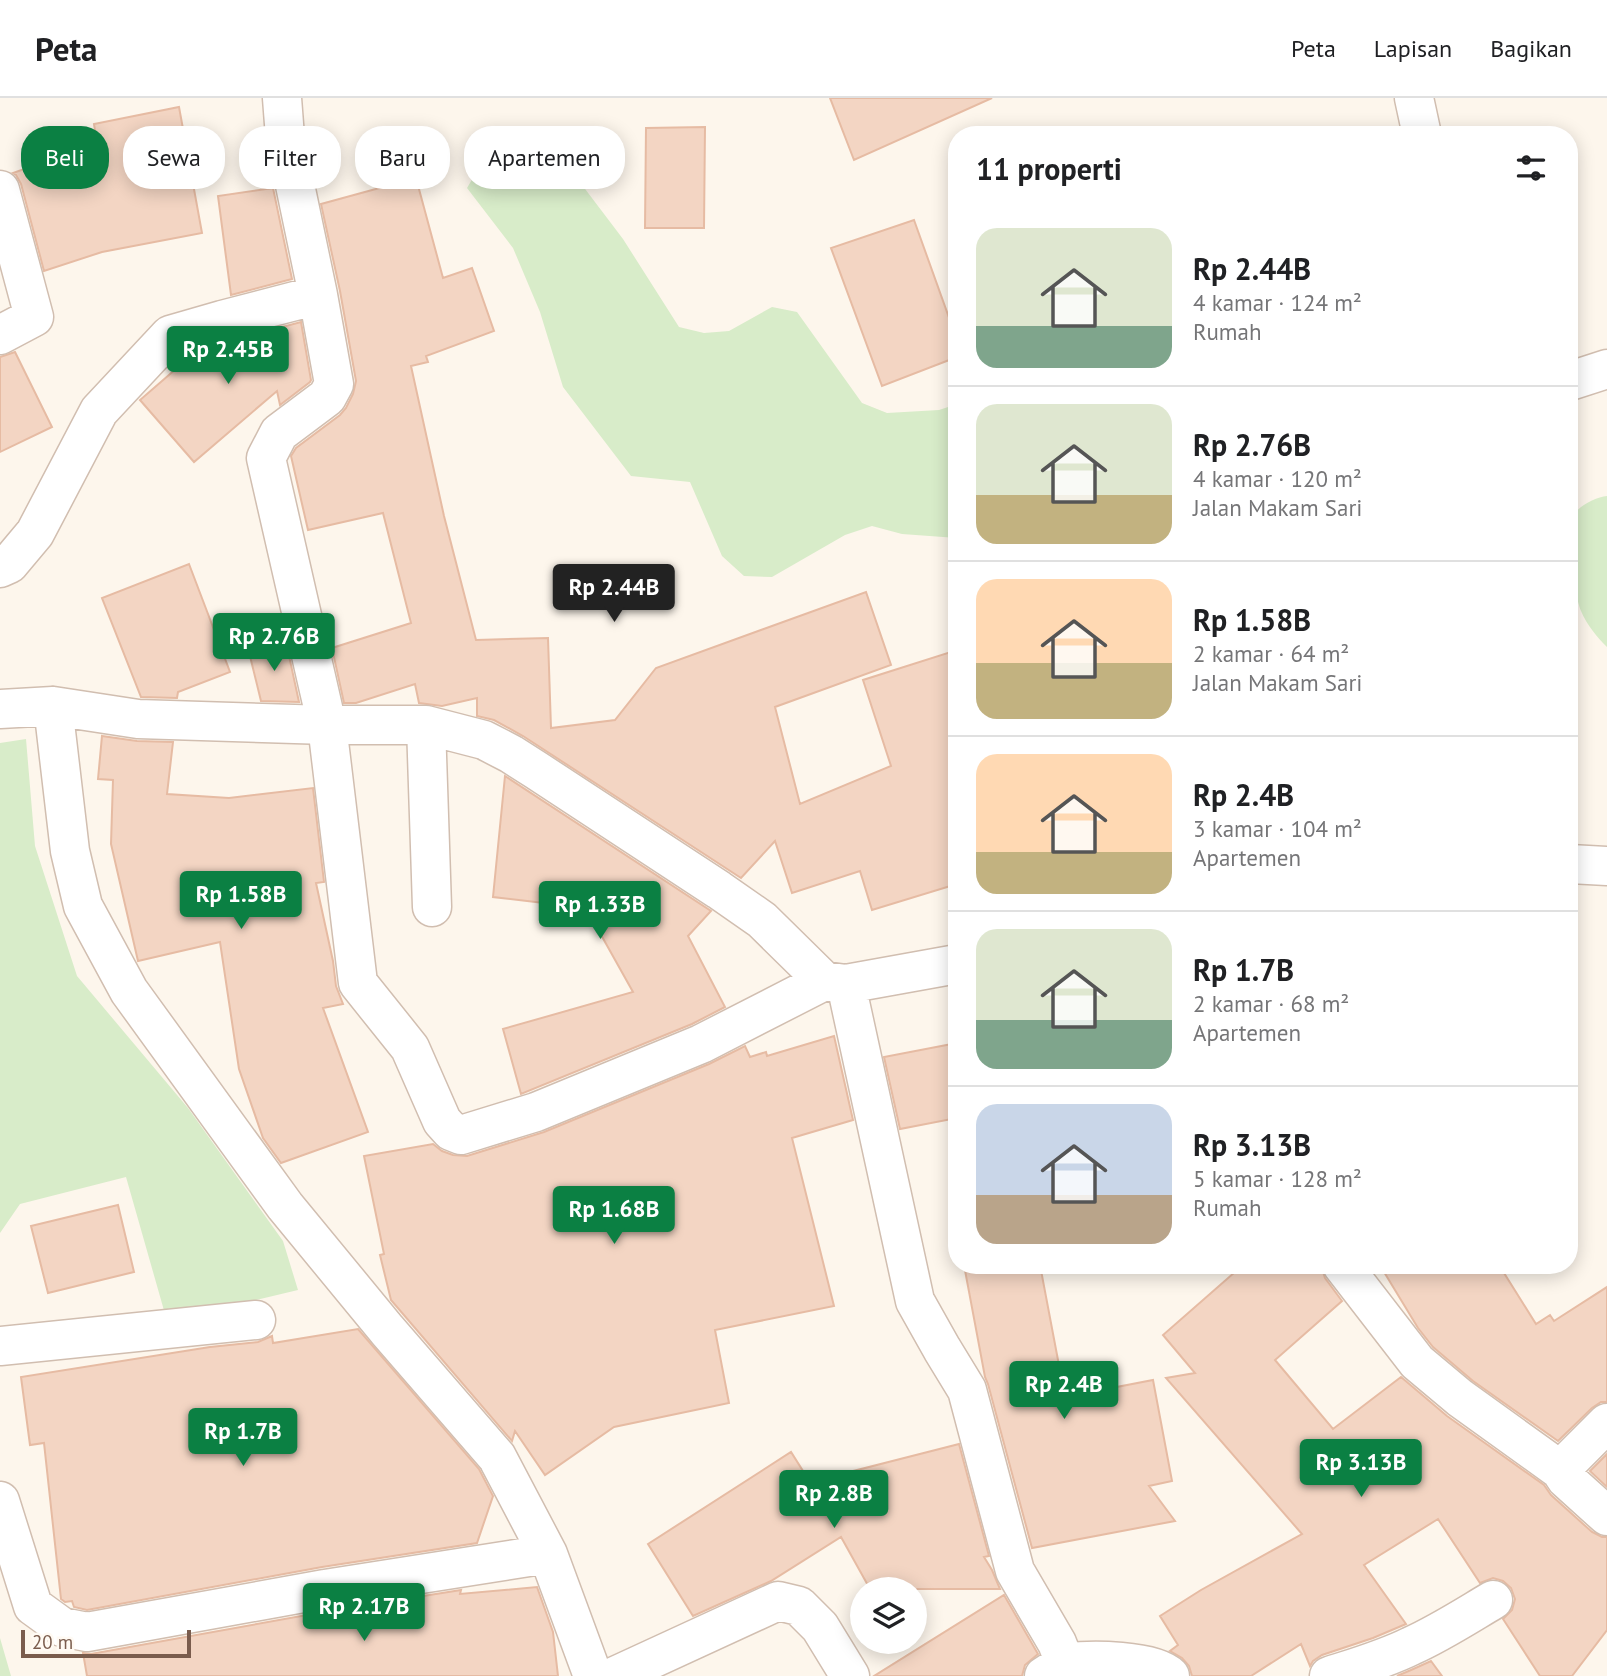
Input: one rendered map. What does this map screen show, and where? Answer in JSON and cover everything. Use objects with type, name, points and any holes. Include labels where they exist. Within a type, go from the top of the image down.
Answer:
[{"type":"street","points":[[282,98],[285,137],[334,384],[327,397],[279,433],[266,458],[327,725],[357,980],[410,1048],[442,1121],[451,1131],[465,1135],[537,1112],[701,1044],[835,983],[948,965]]},
{"type":"street","points":[[1414,98],[1420,126]]},
{"type":"street","points":[[0,190],[34,317],[0,335]]},
{"type":"street","points":[[0,568],[9,564],[35,533],[99,411],[170,335],[318,295]]},
{"type":"street","points":[[1578,379],[1607,369]]},
{"type":"street","points":[[53,706],[70,851],[83,906],[129,991],[285,1206],[497,1457],[548,1553],[593,1676]]},
{"type":"street","points":[[0,709],[53,706],[138,719],[426,725],[484,740],[536,770],[762,920],[835,983],[915,1301],[967,1390],[1014,1571],[1056,1643],[1055,1670],[1120,1661],[1164,1671],[1170,1676]]},
{"type":"street","points":[[426,725],[432,907]]},
{"type":"street","points":[[1578,864],[1607,866]]},
{"type":"street","points":[[1349,1274],[1417,1362],[1460,1398],[1560,1470],[1566,1479],[1607,1517]]},
{"type":"street","points":[[0,1346],[256,1320]]},
{"type":"street","points":[[1560,1470],[1607,1423]]},
{"type":"street","points":[[0,1501],[33,1606],[62,1627],[87,1632],[325,1589],[548,1553]]},
{"type":"street","points":[[1329,1676],[1410,1647],[1493,1600]]},
{"type":"street","points":[[615,1676],[778,1601],[799,1606],[820,1627],[850,1676]]},
{"type":"green space","points":[[468,189],[585,189],[623,239],[679,327],[704,333],[729,331],[772,307],[797,312],[862,403],[887,413],[939,410],[948,407],[948,537],[902,534],[872,526],[845,535],[772,577],[744,576],[722,556],[690,482],[631,476],[563,387],[540,312],[513,248]]},
{"type":"green space","points":[[1607,496],[1607,647],[1592,631],[1578,599],[1578,509]]},
{"type":"green space","points":[[26,739],[35,846],[77,976],[188,1108],[283,1241],[298,1290],[167,1321],[126,1177],[20,1204],[0,1233],[0,743]]},
{"type":"green space","points":[[0,1638],[11,1676],[0,1676]]},
{"type":"building","points":[[830,98],[992,98],[854,160]]},
{"type":"building","points":[[179,107],[182,126],[123,126],[123,189],[194,189],[202,233],[102,252],[44,271],[22,189],[109,189],[109,126],[94,124]]},
{"type":"building","points":[[705,127],[704,228],[645,228],[646,128]]},
{"type":"building","points":[[21,170],[21,184],[16,175],[13,173]]},
{"type":"building","points":[[273,189],[292,279],[231,295],[218,196]]},
{"type":"building","points":[[376,189],[419,189],[443,278],[472,268],[494,331],[426,356],[428,362],[411,366],[444,516],[476,640],[548,638],[551,728],[615,720],[656,668],[866,592],[891,665],[775,707],[800,804],[891,766],[863,680],[948,653],[948,887],[872,910],[860,871],[792,893],[775,841],[741,878],[523,736],[494,720],[477,716],[477,698],[442,706],[419,703],[415,684],[356,703],[344,703],[332,648],[411,623],[383,513],[308,530],[291,456],[296,448],[340,415],[353,394],[356,381],[321,204]]},
{"type":"building","points":[[914,220],[948,315],[948,360],[882,386],[831,248]]},
{"type":"building","points":[[301,322],[310,382],[280,405],[277,391],[194,462],[140,400],[199,349]]},
{"type":"building","points":[[15,352],[52,427],[0,452],[0,357]]},
{"type":"building","points":[[189,564],[230,672],[178,692],[177,698],[141,697],[102,598]]},
{"type":"building","points":[[286,642],[299,702],[261,701],[249,652],[270,643]]},
{"type":"building","points":[[102,736],[173,742],[167,794],[229,798],[313,788],[324,882],[316,883],[336,986],[343,1004],[323,1008],[368,1132],[281,1163],[263,1138],[239,1069],[220,942],[138,961],[111,844],[113,780],[98,779]]},
{"type":"building","points":[[505,776],[711,911],[688,936],[725,1007],[692,1024],[521,1094],[503,1029],[633,992],[586,908],[493,897]]},
{"type":"building","points":[[834,1036],[853,1120],[792,1138],[834,1306],[715,1330],[729,1403],[614,1427],[545,1475],[515,1431],[512,1441],[391,1300],[380,1255],[384,1254],[364,1156],[433,1144],[453,1155],[467,1156],[544,1132],[709,1064],[745,1046],[750,1057],[766,1052],[767,1056]]},
{"type":"building","points":[[948,1045],[948,1120],[900,1129],[884,1057]]},
{"type":"building","points":[[118,1205],[134,1272],[48,1293],[31,1226]]},
{"type":"building","points":[[966,1274],[1042,1274],[1065,1397],[1153,1380],[1172,1481],[1149,1486],[1175,1521],[1032,1548],[985,1377]]},
{"type":"building","points":[[1233,1274],[1324,1274],[1342,1301],[1275,1360],[1333,1429],[1401,1377],[1447,1416],[1544,1485],[1551,1495],[1592,1532],[1607,1537],[1607,1630],[1572,1676],[1540,1676],[1503,1619],[1512,1610],[1515,1599],[1511,1588],[1503,1581],[1493,1578],[1480,1583],[1438,1519],[1364,1565],[1406,1624],[1322,1655],[1310,1666],[1301,1644],[1251,1676],[1192,1676],[1189,1666],[1182,1658],[1170,1651],[1178,1645],[1160,1616],[1302,1534],[1166,1378],[1195,1373],[1163,1335]]},
{"type":"building","points":[[1385,1274],[1505,1274],[1536,1324],[1550,1315],[1554,1321],[1607,1287],[1607,1402],[1601,1402],[1592,1408],[1558,1441],[1473,1381],[1433,1347],[1418,1328]]},
{"type":"building","points":[[358,1329],[479,1469],[493,1496],[477,1543],[322,1567],[87,1610],[74,1607],[72,1601],[65,1602],[61,1599],[44,1443],[30,1445],[21,1377],[258,1342],[272,1336],[273,1343]]},
{"type":"building","points":[[959,1444],[989,1556],[984,1557],[1000,1589],[927,1589],[927,1577],[863,1577],[841,1537],[771,1581],[693,1616],[648,1544],[791,1452],[810,1482]]},
{"type":"building","points":[[1607,1454],[1607,1487],[1590,1471]]},
{"type":"building","points":[[537,1587],[553,1632],[558,1676],[87,1676],[83,1653],[91,1654],[461,1590],[460,1594]]},
{"type":"building","points":[[1004,1595],[1038,1654],[1025,1665],[1022,1676],[874,1676],[909,1654],[927,1654],[927,1643]]},
{"type":"building","points":[[1431,1661],[1442,1676],[1397,1676],[1411,1670]]}]
